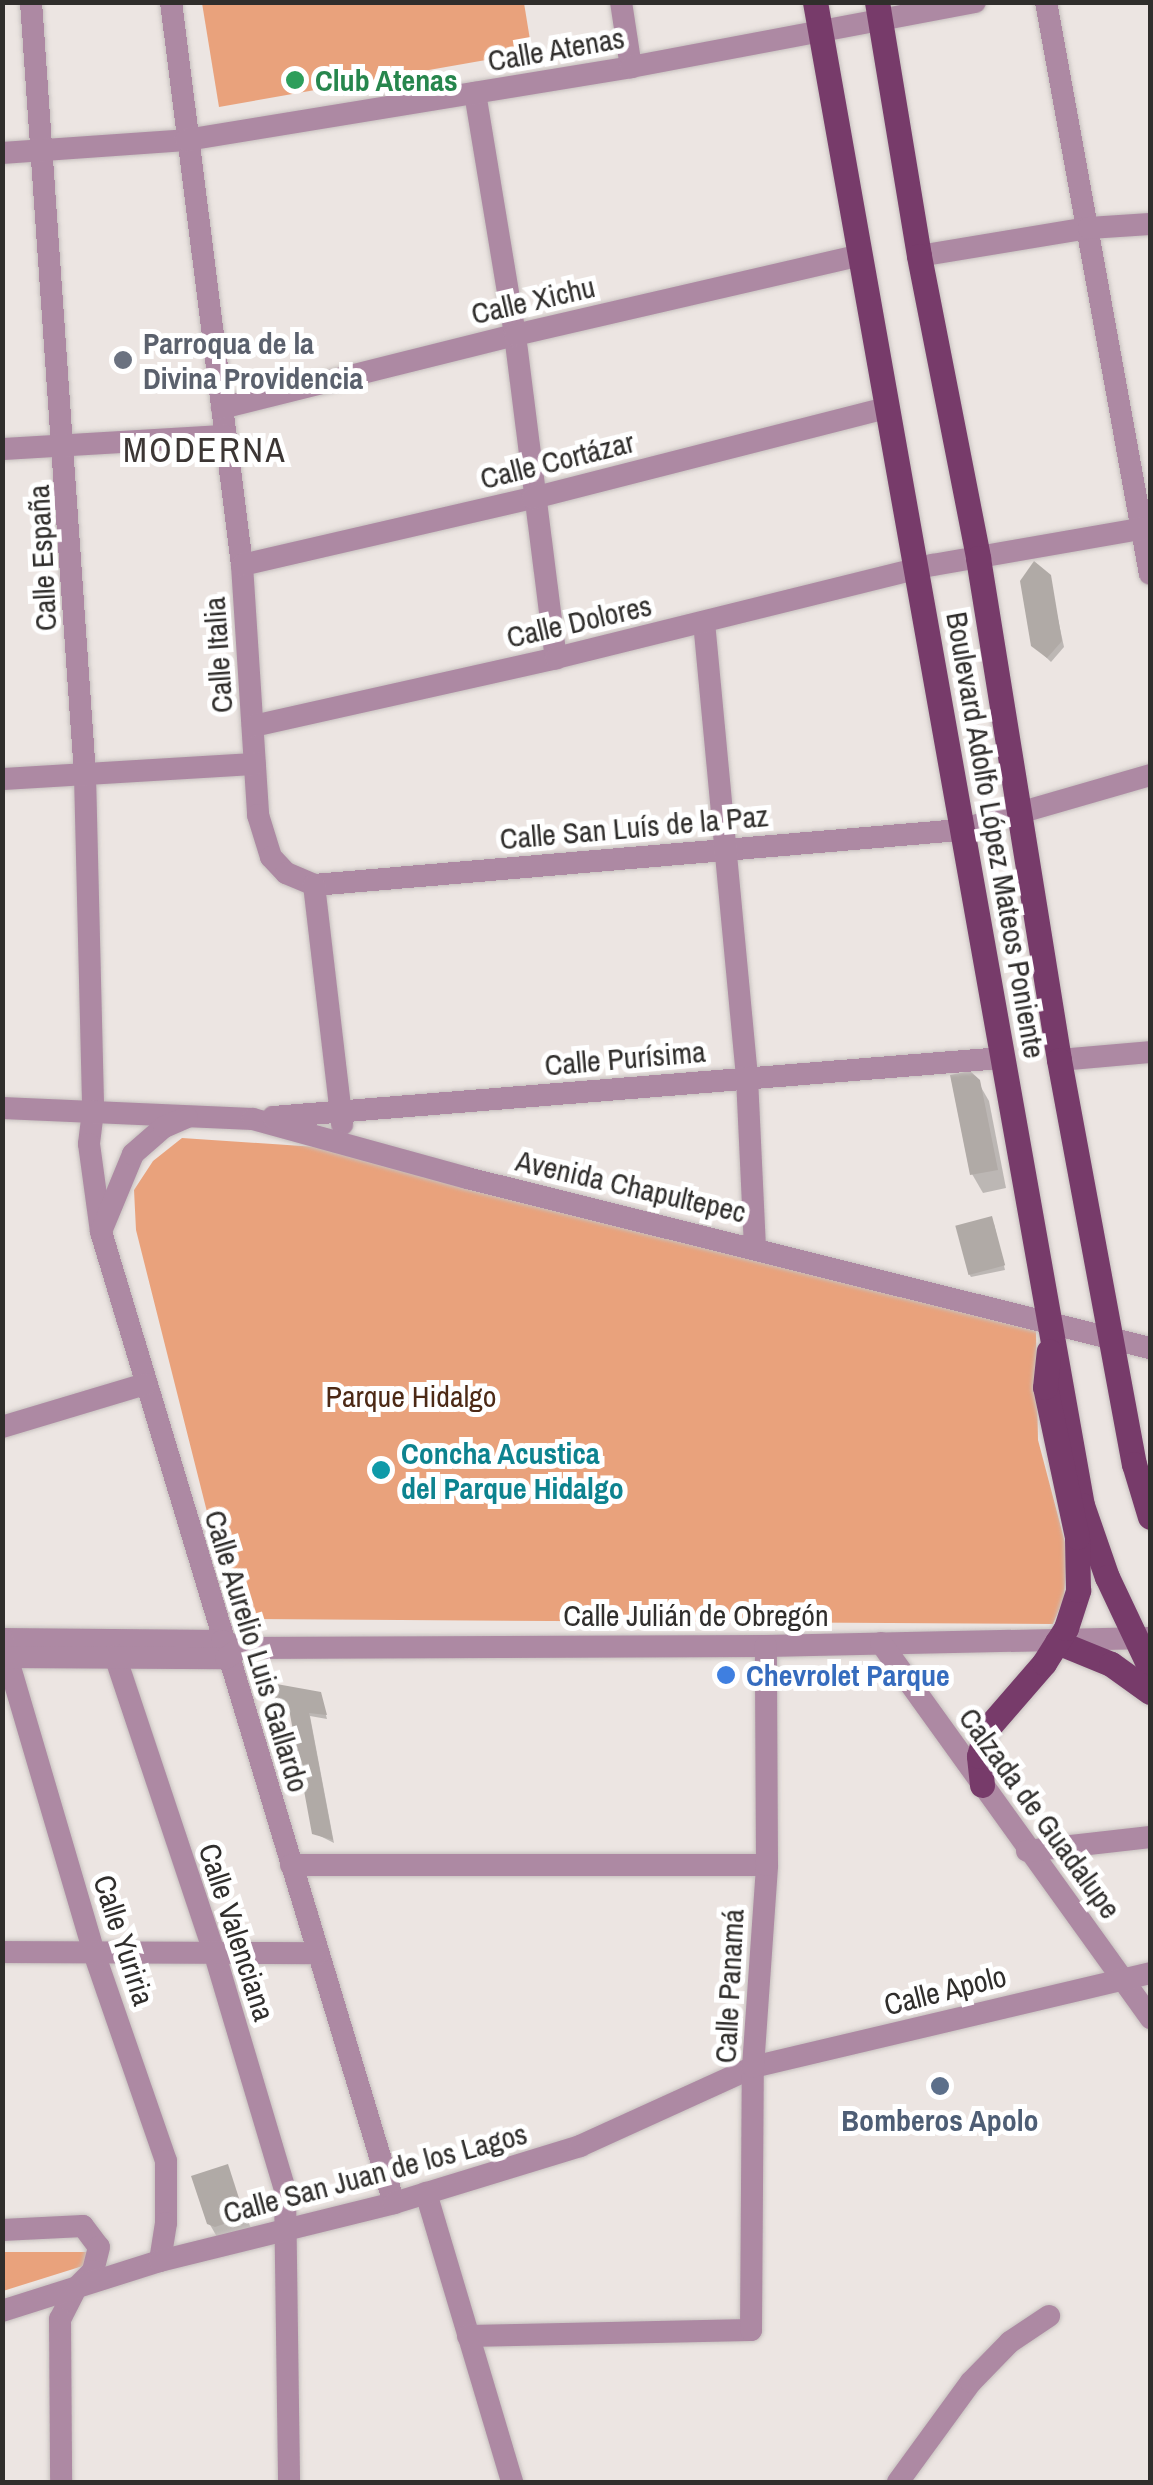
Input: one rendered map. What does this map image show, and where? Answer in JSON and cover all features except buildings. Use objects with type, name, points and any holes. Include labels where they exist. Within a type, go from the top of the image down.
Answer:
[{"type":"main road","name":"Boulevard Adolfo López Mateos Poniente","points":[[815,2],[1082,1505],[1107,1578],[1143,1637],[1150,1668]]},
{"type":"main road","name":"Boulevard Adolfo López Mateos Poniente","points":[[878,11],[919,256],[978,558],[1059,1060],[1134,1464],[1150,1518]]},
{"type":"main road","points":[[982,1785],[979,1756],[986,1730],[1057,1642],[1074,1608],[1080,1572],[1044,1387],[1051,1326]]},
{"type":"main road","points":[[1057,1642],[1111,1664],[1150,1692]]},
{"type":"street","name":"Calle España","points":[[31,2],[66,445],[85,774],[93,1112]]},
{"type":"street","name":"Calle Italia","points":[[172,2],[186,140],[242,565],[258,815],[271,857],[286,874],[314,884]]},
{"type":"street","points":[[621,2],[631,66]]},
{"type":"street","name":"Calle Atenas","points":[[2,153],[186,140],[820,31],[878,11],[975,2]]},
{"type":"street","points":[[1046,2],[1150,574]]},
{"type":"street","points":[[475,93],[515,334],[556,658]]},
{"type":"street","points":[[919,256],[1088,228],[1150,224]]},
{"type":"street","name":"Calle Xichu","points":[[222,408],[515,334],[858,256]]},
{"type":"street","name":"Calle Cortázar","points":[[242,565],[534,498],[885,408]]},
{"type":"street","points":[[2,449],[224,436]]},
{"type":"street","name":"Calle Dolores","points":[[253,726],[556,658],[917,569],[1144,528]]},
{"type":"street","points":[[704,622],[748,1078],[755,1246]]},
{"type":"street","points":[[2,779],[255,764]]},
{"type":"street","name":"Calle San Luís de la Paz","points":[[314,884],[960,830],[1150,775]]},
{"type":"street","points":[[314,884],[343,1112],[342,1140]]},
{"type":"street","points":[[1059,1060],[1150,1052]]},
{"type":"street","name":"Calle Purísima","points":[[253,1118],[1002,1058]]},
{"type":"street","points":[[2,1108],[93,1112]]},
{"type":"street","name":"Avenida Chapultepec","points":[[93,1112],[200,1113],[253,1118],[467,1178],[755,1246],[1051,1326],[1150,1348]]},
{"type":"street","name":"Calle Aurelio Luis Gallardo","points":[[93,1112],[89,1144],[101,1232],[394,2202]]},
{"type":"street","points":[[101,1232],[133,1154],[164,1126],[200,1113]]},
{"type":"street","points":[[2,1427],[14,1428],[145,1384]]},
{"type":"street","name":"Calle Julián de Obregón","points":[[230,1649],[766,1646],[1143,1637]]},
{"type":"street","name":"Calzada de Guadalupe","points":[[881,1643],[1150,2018]]},
{"type":"street","name":"Calle Panamá","points":[[468,2336],[752,2330],[754,2067],[766,1865],[766,1646]]},
{"type":"street","points":[[4,1648],[230,1649]]},
{"type":"street","points":[[4,1648],[116,1656],[230,1649]]},
{"type":"street","name":"Calle Yuriria","points":[[4,1648],[94,1953],[166,2161],[166,2223],[160,2261]]},
{"type":"street","name":"Calle Valenciana","points":[[116,1656],[215,1955],[285,2190],[290,2482]]},
{"type":"street","points":[[1028,1851],[1150,1837]]},
{"type":"street","points":[[292,1864],[766,1865]]},
{"type":"street","points":[[2,1952],[318,1953]]},
{"type":"street","name":"Calle Apolo","points":[[754,2067],[1150,1972]]},
{"type":"street","name":"Calle San Juan de los Lagos","points":[[2,2311],[160,2261],[426,2194],[613,2134],[754,2067]]},
{"type":"street","points":[[426,2194],[512,2482]]},
{"type":"street","points":[[2,2230],[83,2226],[93,2233],[98,2246],[97,2262],[76,2288],[60,2319],[61,2482]]},
{"type":"street","points":[[898,2482],[971,2382],[1010,2342],[1049,2316]]},
{"type":"green space","name":"Club Atenas","points":[[202,3],[524,3],[532,52],[219,107]]},
{"type":"green space","name":"Parque Hidalgo","points":[[182,1138],[317,1147],[1036,1331],[1038,1440],[1067,1550],[1064,1598],[1053,1624],[234,1619],[136,1230],[134,1190],[153,1161]]},
{"type":"green space","points":[[2,2252],[89,2252],[86,2265],[3,2291]]},
{"type":"place","name":"Club Atenas","points":[[295,80]]},
{"type":"place","name":"Parroqua de la Divina Providencia","points":[[123,360]]},
{"type":"place","name":"Concha Acustica del Parque Hidalgo","points":[[381,1470]]},
{"type":"place","name":"Chevrolet Parque","points":[[726,1675]]},
{"type":"place","name":"Bomberos Apolo","points":[[940,2086]]},
{"type":"district","name":"MODERNA","points":[[205,450]]}]
